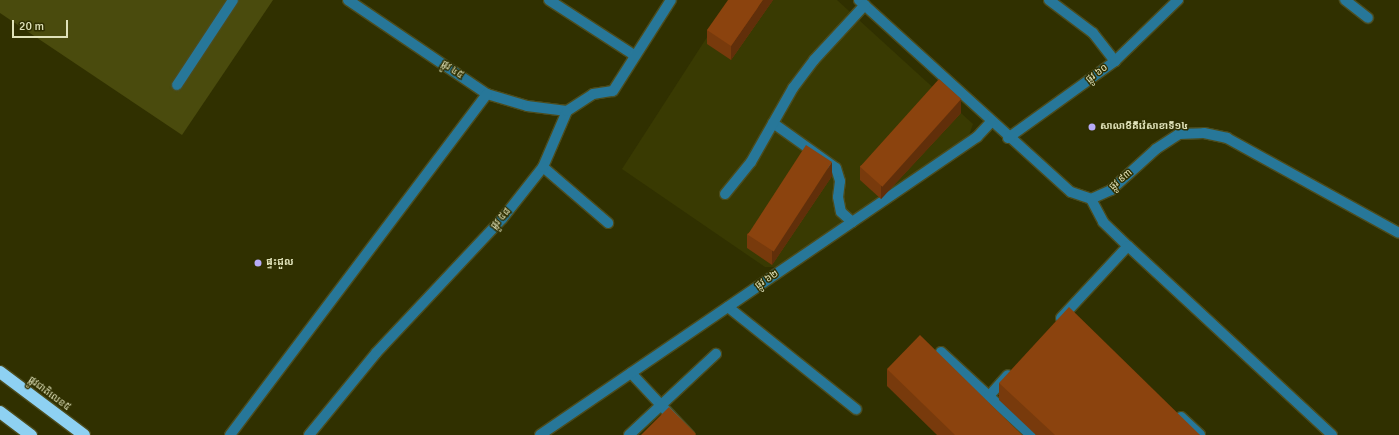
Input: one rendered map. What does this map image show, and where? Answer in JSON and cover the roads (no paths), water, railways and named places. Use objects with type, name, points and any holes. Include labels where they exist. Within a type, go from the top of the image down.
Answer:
[{"type":"highway","name":"ផ្លូវជាតិលេខ៥","points":[[0,372],[84,435]]},
{"type":"highway","points":[[0,412],[31,435]]},
{"type":"street","points":[[177,85],[233,0]]},
{"type":"street","name":"ផ្លូវ ៤៥","points":[[348,0],[487,94],[527,106],[567,111]]},
{"type":"street","points":[[549,0],[634,54]]},
{"type":"street","points":[[567,111],[592,94],[613,91],[634,54],[671,0]]},
{"type":"street","points":[[1049,0],[1092,33],[1115,61]]},
{"type":"street","name":"ផ្លូវ ៦០","points":[[1008,138],[1115,61],[1178,0]]},
{"type":"street","points":[[1345,0],[1368,18]]},
{"type":"street","points":[[725,194],[751,162],[773,123],[814,60],[862,3],[1008,138],[1071,192],[1091,199],[1103,222],[1322,432],[1332,435]]},
{"type":"street","points":[[230,435],[487,94]]},
{"type":"street","name":"ផ្លូវ ៥៨","points":[[310,435],[376,353],[502,219],[543,167],[567,111]]},
{"type":"street","name":"ផ្លូវ ៦២","points":[[540,435],[977,137],[991,122]]},
{"type":"street","points":[[773,123],[836,168],[840,181],[838,197],[841,212],[852,222]]},
{"type":"street","name":"ផ្លូវ ៩៣","points":[[1091,199],[1110,190],[1156,150],[1179,134],[1204,133],[1228,138],[1399,233]]},
{"type":"street","points":[[543,167],[608,223]]},
{"type":"street","points":[[1053,327],[1072,313],[1128,246]]},
{"type":"street","points":[[728,307],[856,409]]},
{"type":"street","points":[[941,352],[1031,435]]},
{"type":"street","points":[[629,435],[660,404],[716,354]]},
{"type":"street","points":[[989,396],[1016,367]]},
{"type":"street","points":[[631,373],[689,435]]},
{"type":"street","points":[[1171,408],[1200,435]]},
{"type":"place","name":"សាលាមីគីវ៉េសាខាទី១៤","points":[[1092,127]]},
{"type":"place","name":"ផ្ទះជួល","points":[[258,263]]}]
